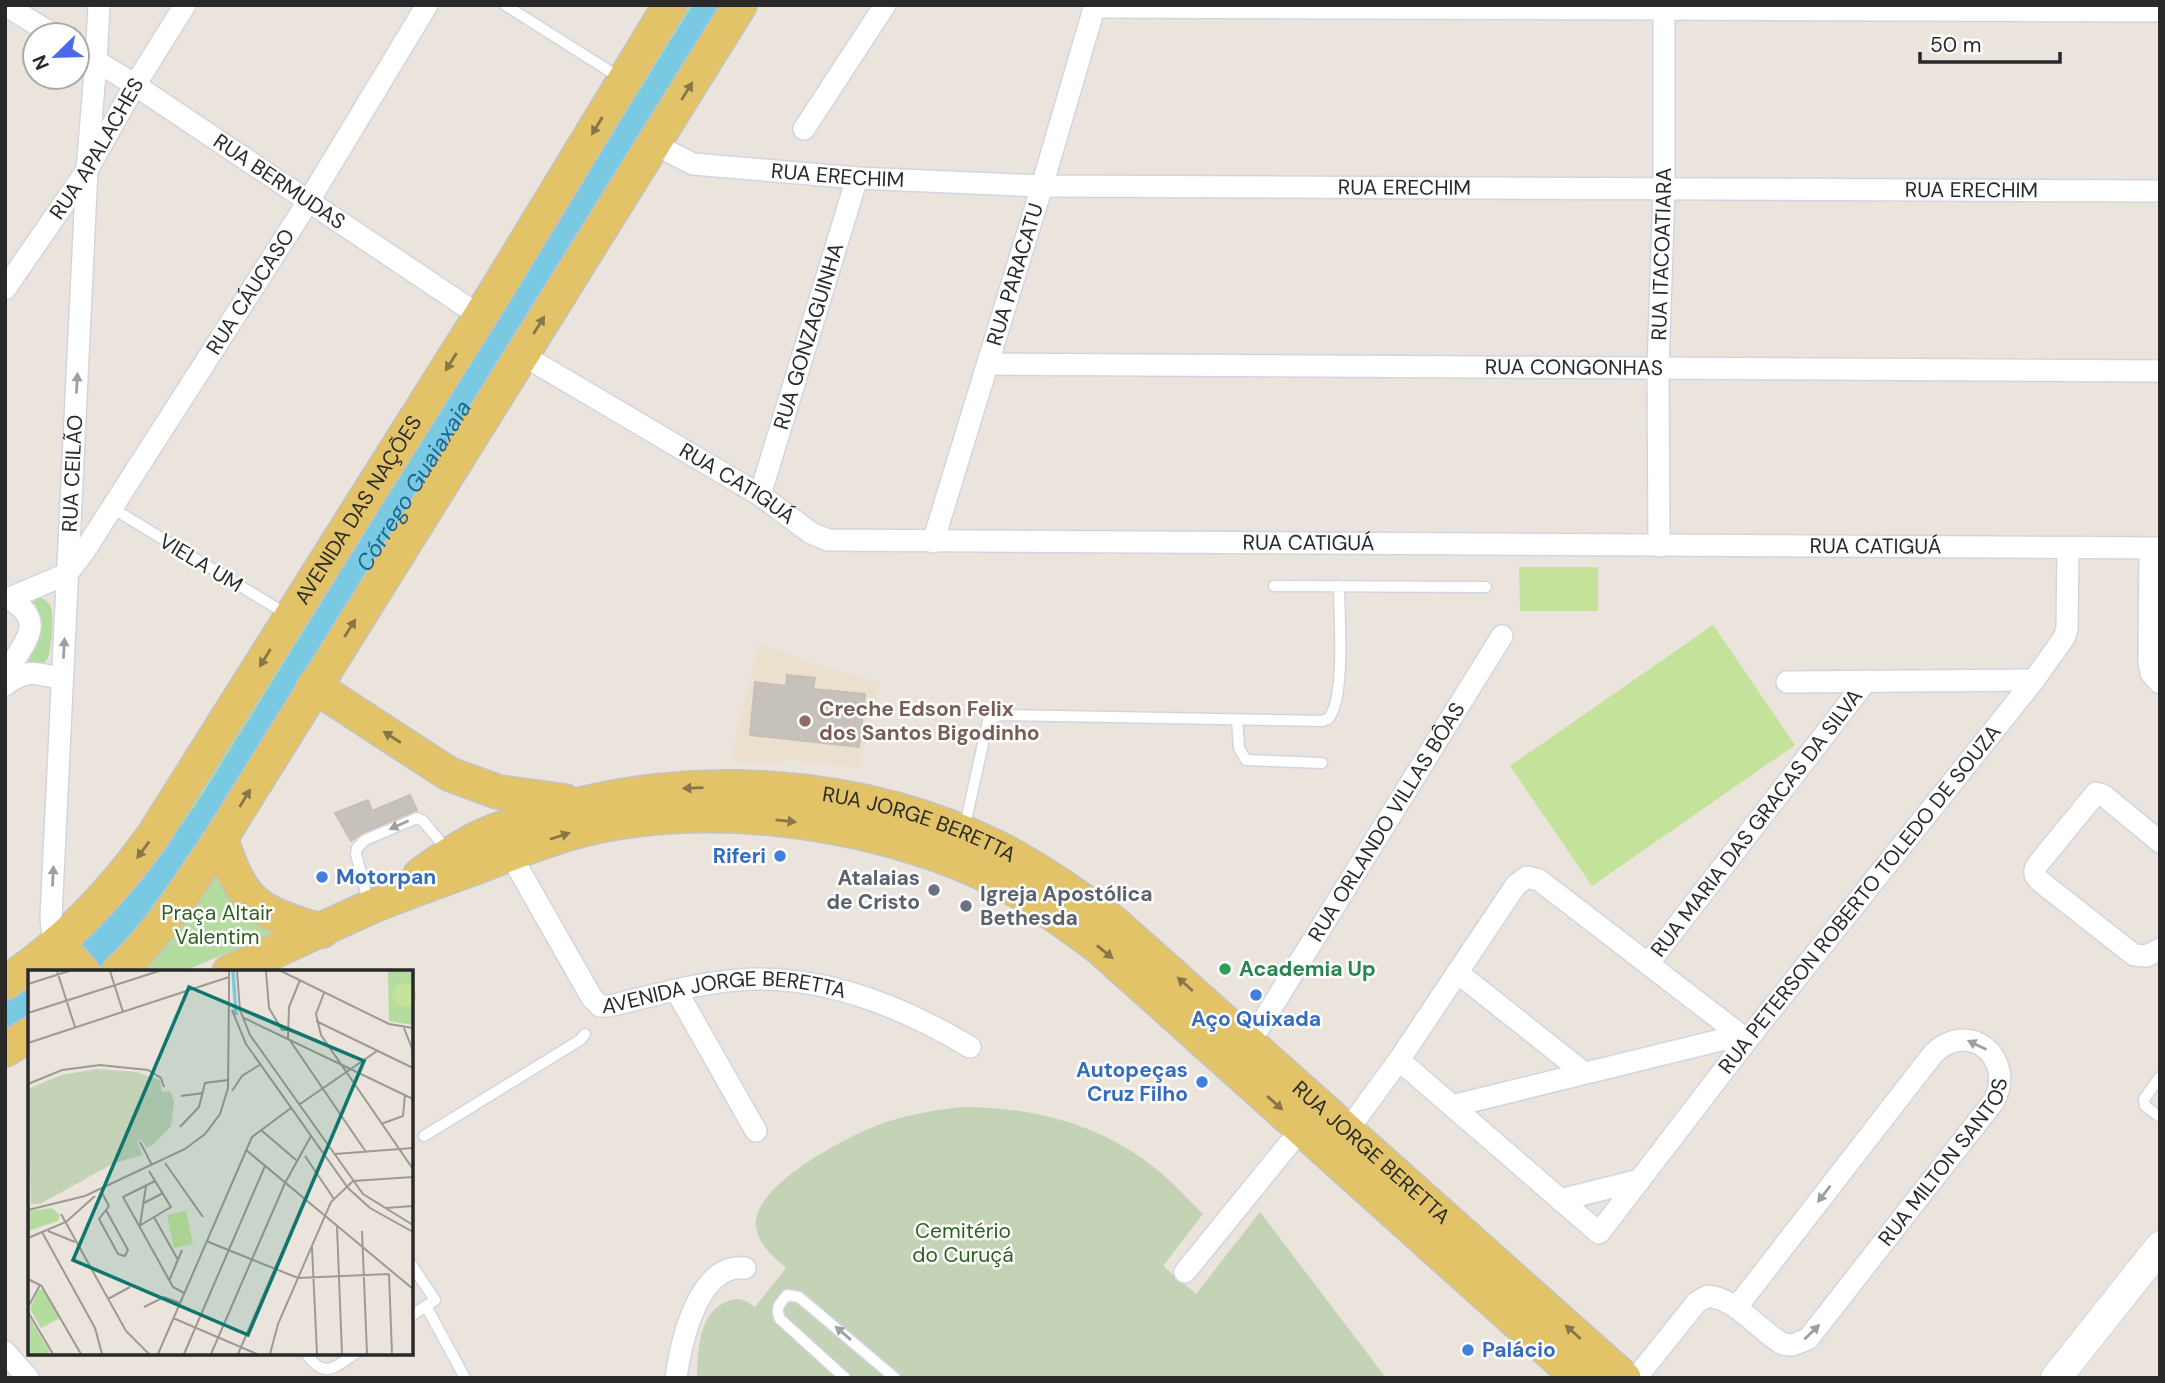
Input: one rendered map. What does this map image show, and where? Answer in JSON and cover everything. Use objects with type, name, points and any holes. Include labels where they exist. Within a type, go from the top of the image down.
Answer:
[{"type":"main road","name":"AVENIDA DAS NAÇÕES","points":[[5,983],[57,943],[110,891],[153,836],[480,316],[670,5]]},
{"type":"main road","points":[[120,970],[170,912],[221,838],[740,5]]},
{"type":"main road","points":[[314,685],[449,774],[498,792],[582,803]]},
{"type":"main road","points":[[449,774],[468,802],[463,846]]},
{"type":"main road","name":"RUA JORGE BERETTA","points":[[376,905],[463,846],[517,822],[582,803],[675,789],[722,786],[817,793],[909,814],[964,834],[1008,854],[1081,899],[1148,951],[1624,1378]]},
{"type":"main road","name":"RUA JORGE BERETTA","points":[[234,970],[376,905],[510,854],[603,825],[677,817],[721,817],[811,823],[878,837],[943,858],[1024,895],[1100,948],[1579,1378]]},
{"type":"main road","points":[[221,838],[235,877],[249,898],[276,917],[322,931]]},
{"type":"main road","points":[[57,943],[81,970]]},
{"type":"main road","points":[[5,1050],[28,1035]]},
{"type":"main road","points":[[5,1071],[28,1061]]},
{"type":"main road","points":[[2056,1378],[2160,1247]]},
{"type":"street","points":[[5,5],[31,21]]},
{"type":"street","name":"RUA CEILÃO","points":[[57,943],[51,917],[87,170],[99,5]]},
{"type":"street","name":"RUA APALACHES","points":[[5,289],[87,170],[135,85],[185,5]]},
{"type":"street","name":"RUA CÁUCASO","points":[[67,573],[112,508],[308,202],[427,5]]},
{"type":"street","points":[[804,129],[885,5]]},
{"type":"street","points":[[1095,6],[2160,11]]},
{"type":"street","name":"RUA PARACATU","points":[[933,542],[1095,6]]},
{"type":"street","name":"RUA ITACOATIARA","points":[[1659,546],[1658,368],[1664,189],[1665,7]]},
{"type":"street","name":"RUA BERMUDAS","points":[[91,58],[480,316]]},
{"type":"street","name":"RUA ERECHIM","points":[[654,144],[693,164],[857,178],[1042,186],[2160,191]]},
{"type":"street","name":"RUA GONZAGUINHA","points":[[760,495],[857,178]]},
{"type":"street","name":"RUA CATIGUÁ","points":[[521,354],[760,495],[811,533],[828,540],[2155,548],[2149,662],[2151,673],[2160,683]]},
{"type":"street","name":"RUA CONGONHAS","points":[[988,364],[2160,371]]},
{"type":"street","name":"RUA PETERSON ROBERTO TOLEDO DE SOUZA","points":[[1560,1200],[1599,1233],[1744,1037],[2034,680],[2064,638],[2067,629],[2068,548]]},
{"type":"street","points":[[6,599],[67,573]]},
{"type":"street","points":[[5,679],[30,632],[29,618],[24,610],[6,599]]},
{"type":"street","name":"RUA ORLANDO VILLAS BÔAS","points":[[1250,1042],[1502,636]]},
{"type":"street","points":[[5,685],[15,677],[27,673],[62,679]]},
{"type":"street","points":[[1787,682],[2034,680]]},
{"type":"street","name":"RUA MARIA DAS GRACAS DA SILVA","points":[[1648,964],[1866,681]]},
{"type":"street","points":[[2160,842],[2103,795],[2096,793],[2035,871],[2041,882],[2134,955],[2147,956],[2160,948]]},
{"type":"street","name":"AVENIDA JORGE BERETTA","points":[[510,854],[595,1003],[600,1006],[676,990],[751,979],[779,980],[830,988],[916,1017],[970,1047]]},
{"type":"street","points":[[1348,1130],[1399,1060],[1516,886],[1527,877],[1539,880],[1744,1037]]},
{"type":"street","points":[[1458,973],[1584,1073]]},
{"type":"street","points":[[676,990],[756,1131]]},
{"type":"street","points":[[1452,1106],[1744,1037]]},
{"type":"street","name":"RUA MILTON SANTOS","points":[[1636,1378],[1703,1297],[1714,1297],[1736,1308],[1783,1344],[1800,1343],[1815,1331],[1994,1101],[2001,1081],[1996,1060],[1989,1051],[1963,1039],[1951,1041],[1933,1054],[1736,1308]]},
{"type":"street","points":[[1399,1060],[1560,1200],[1640,1180]]},
{"type":"street","points":[[1185,1272],[1302,1128]]},
{"type":"street","points":[[676,1378],[683,1337],[706,1289],[723,1270],[733,1266],[745,1268]]},
{"type":"street","points":[[5,1352],[28,1378]]},
{"type":"lane","points":[[505,5],[625,80]]},
{"type":"lane","name":"VIELA UM","points":[[112,508],[291,617]]},
{"type":"lane","points":[[1274,586],[1486,587]]},
{"type":"lane","points":[[964,834],[988,721],[993,717],[1018,715],[1322,721],[1332,715],[1339,683],[1339,586]]},
{"type":"lane","points":[[1237,720],[1238,748],[1246,760],[1322,763]]},
{"type":"lane","points":[[376,905],[356,854],[357,848],[365,840],[417,818],[463,846]]},
{"type":"lane","points":[[424,1136],[580,1040],[585,1034]]},
{"type":"lane","points":[[2160,1077],[2144,1099],[2145,1106],[2160,1117]]},
{"type":"lane","points":[[413,1267],[435,1300],[413,1315]]},
{"type":"lane","points":[[845,1378],[780,1320],[776,1313],[787,1295],[799,1297],[895,1378]]},
{"type":"lane","points":[[426,1306],[465,1378]]},
{"type":"lane","points":[[307,1355],[321,1370],[327,1370],[353,1355]]},
{"type":"shaded area","name":"Creche Edson Felix dos Santos Bigodinho","points":[[759,643],[880,683],[859,768],[785,759],[777,764],[730,760]]},
{"type":"green space","points":[[688,5],[704,5],[520,301],[508,294]]},
{"type":"green space","points":[[504,301],[516,309],[203,812],[143,892],[96,941],[95,929]]},
{"type":"green space","points":[[1519,567],[1598,567],[1598,611],[1520,611]]},
{"type":"green space","points":[[39,597],[51,607],[50,651],[44,663],[25,665],[27,599]]},
{"type":"green space","points":[[1713,625],[1795,745],[1592,886],[1510,766]]},
{"type":"green space","name":"Praça Altair Valentim","points":[[218,871],[284,929],[187,970],[139,970]]},
{"type":"green space","name":"Cemitério do Curuçá","points":[[962,1107],[1014,1110],[1065,1121],[1112,1140],[1156,1169],[1203,1214],[1163,1266],[1196,1294],[1260,1212],[1386,1378],[697,1378],[701,1336],[709,1316],[724,1303],[736,1299],[755,1307],[786,1268],[767,1250],[757,1233],[759,1211],[769,1195],[804,1165],[863,1131],[888,1121]]},
{"type":"building","points":[[787,675],[815,678],[813,689],[865,694],[859,747],[750,735],[755,682],[786,686]]},
{"type":"building","points":[[410,795],[417,810],[362,833],[351,841],[335,813],[368,800],[372,811]]},
{"type":"waterway","name":"Córrego Guaiaxaia","points":[[94,952],[148,897],[209,815],[712,5]]},
{"type":"waterway","name":"Córrego Guaiaxaia","points":[[5,1019],[28,1005]]},
{"type":"place","name":"Creche Edson Felix dos Santos Bigodinho","points":[[805,721]]},
{"type":"place","name":"Riferi","points":[[780,856]]},
{"type":"place","name":"Motorpan","points":[[322,877]]},
{"type":"place","name":"Atalaias de Cristo","points":[[934,890]]},
{"type":"place","name":"Igreja Apostólica Bethesda","points":[[966,906]]},
{"type":"place","name":"Academia Up","points":[[1225,969]]},
{"type":"place","name":"Aço Quixada","points":[[1256,995]]},
{"type":"place","name":"Autopeças Cruz Filho","points":[[1202,1082]]},
{"type":"place","name":"Palácio","points":[[1468,1350]]}]
